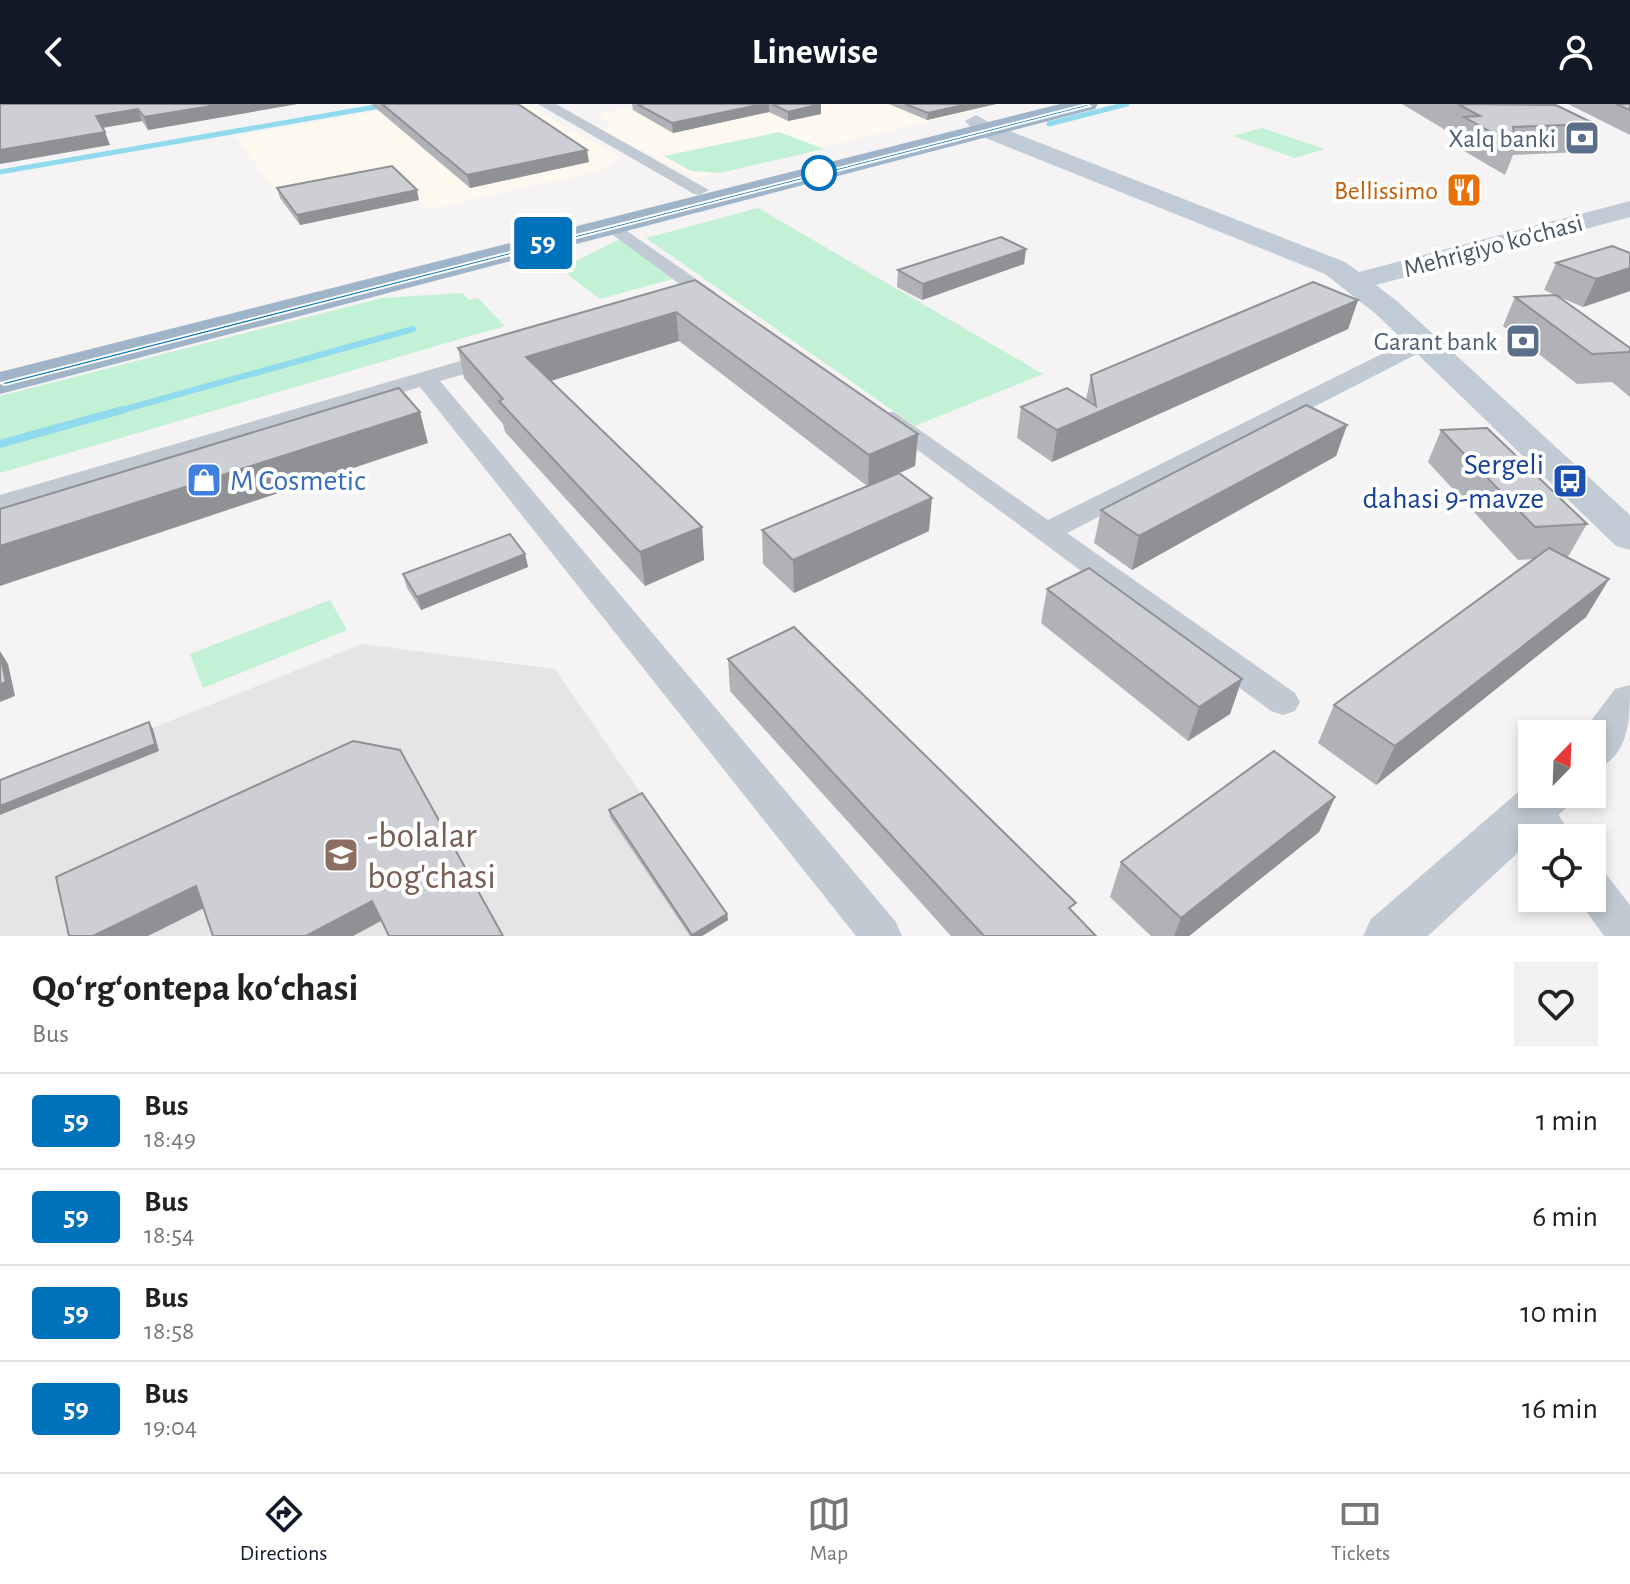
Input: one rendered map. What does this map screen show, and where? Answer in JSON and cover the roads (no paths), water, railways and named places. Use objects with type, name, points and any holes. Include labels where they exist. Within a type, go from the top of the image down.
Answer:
[{"type":"highway","points":[[0,383],[988,125],[1042,104]]},
{"type":"highway","points":[[0,366],[700,190],[1087,104]]},
{"type":"main road","points":[[988,125],[1312,257],[1362,274],[1630,509]]},
{"type":"main road","name":"Mehrigiyo ko'chasi","points":[[1362,274],[1630,193]]},
{"type":"main road","name":"Mehrigiyo ko'chasi","points":[[1362,274],[1630,209]]},
{"type":"main road","points":[[1362,274],[1427,346],[1630,537]]},
{"type":"street","points":[[545,104],[700,190]]},
{"type":"street","points":[[611,225],[730,311]]},
{"type":"street","points":[[678,304],[708,296]]},
{"type":"street","points":[[1048,531],[1412,348],[1427,346]]},
{"type":"street","points":[[0,504],[515,352]]},
{"type":"street","points":[[425,378],[881,936]]},
{"type":"street","points":[[868,406],[1048,531],[1283,702]]},
{"type":"street","points":[[1606,736],[1629,708]]},
{"type":"street","points":[[1390,936],[1546,813]]},
{"type":"street","points":[[1606,906],[1629,936]]},
{"type":"waterway","points":[[0,172],[392,104]]},
{"type":"waterway","points":[[1049,124],[1127,104]]},
{"type":"waterway","points":[[115,412],[413,329]]},
{"type":"waterway","points":[[0,444],[122,410]]},
{"type":"place","name":"Xalq banki","points":[[1582,138]]},
{"type":"place","name":"Bellissimo","points":[[1464,190]]},
{"type":"place","name":"Garant bank","points":[[1523,341]]},
{"type":"place","name":"M Cosmetic","points":[[204,480]]},
{"type":"place","name":"Sergeli dahasi 9-mavze","points":[[1570,481]]},
{"type":"place","name":"-bolalar bog'chasi","points":[[341,855]]}]
